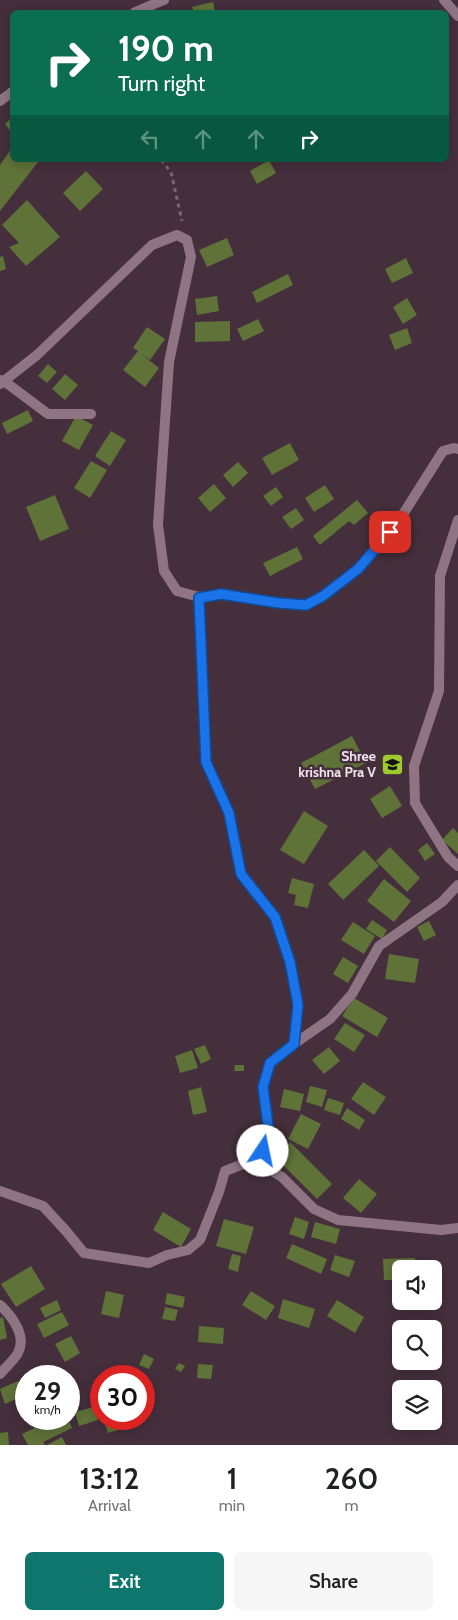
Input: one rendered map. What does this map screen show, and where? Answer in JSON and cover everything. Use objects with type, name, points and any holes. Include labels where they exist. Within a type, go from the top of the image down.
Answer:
[{"type":"street","points":[[140,10],[164,0]]},
{"type":"street","points":[[444,0],[458,16]]},
{"type":"street","points":[[91,414],[48,414],[1,382],[37,355],[152,245],[177,235],[187,240],[191,257],[170,362],[158,525],[164,571],[177,591],[199,598],[221,594],[306,605],[323,596],[358,569],[400,520],[442,451],[454,448],[458,450]]},
{"type":"street","points":[[458,520],[440,576],[439,691],[414,766],[415,803],[448,857],[458,866]]},
{"type":"street","points":[[199,598],[206,762],[229,813],[241,874],[275,917],[290,962],[298,1005],[294,1044]]},
{"type":"street","points":[[0,1191],[42,1206],[84,1253],[149,1263],[167,1255],[188,1250],[200,1240],[219,1192],[225,1171],[246,1162],[263,1151],[268,1125],[263,1087],[270,1063],[330,1019],[352,994],[379,946],[442,902],[458,885]]},
{"type":"street","points":[[246,1162],[262,1165],[282,1177],[314,1209],[338,1220],[441,1230],[458,1228]]},
{"type":"street","points":[[0,1304],[12,1319],[21,1338],[18,1352],[0,1374]]},
{"type":"path","points":[[163,162],[171,172],[183,238],[187,240]]},
{"type":"building","points":[[213,2],[215,10],[193,10],[192,7]]},
{"type":"building","points":[[10,120],[10,130],[5,124]]},
{"type":"building","points":[[10,151],[10,162],[38,162],[0,211],[0,165]]},
{"type":"building","points":[[266,162],[270,162],[276,173],[257,184],[250,171]]},
{"type":"building","points":[[86,171],[103,189],[80,211],[63,193]]},
{"type":"building","points":[[27,200],[60,237],[26,266],[9,247],[19,243],[2,225]]},
{"type":"building","points":[[227,238],[234,255],[207,267],[199,250]]},
{"type":"building","points":[[3,256],[6,269],[0,271],[0,257]]},
{"type":"building","points":[[406,258],[413,273],[392,283],[385,269]]},
{"type":"building","points":[[288,274],[293,285],[257,303],[252,292]]},
{"type":"building","points":[[217,296],[219,311],[197,315],[195,299]]},
{"type":"building","points":[[407,298],[417,315],[403,324],[393,307]]},
{"type":"building","points":[[258,319],[264,331],[243,341],[237,329]]},
{"type":"building","points":[[230,321],[230,341],[195,342],[195,322]]},
{"type":"building","points":[[147,327],[165,339],[150,360],[140,353],[159,368],[145,387],[123,370],[138,351],[133,348]]},
{"type":"building","points":[[407,328],[412,343],[395,350],[389,335]]},
{"type":"building","points":[[48,364],[57,372],[47,383],[38,376]]},
{"type":"building","points":[[65,374],[78,385],[65,400],[52,389]]},
{"type":"building","points":[[28,410],[33,421],[7,434],[2,423]]},
{"type":"building","points":[[76,416],[93,425],[79,450],[62,441]]},
{"type":"building","points":[[111,431],[126,440],[110,466],[95,456]]},
{"type":"building","points":[[290,443],[299,460],[272,475],[262,458]]},
{"type":"building","points":[[91,461],[107,470],[90,498],[74,488]]},
{"type":"building","points":[[238,462],[248,473],[233,487],[223,475]]},
{"type":"building","points":[[214,484],[226,498],[210,512],[198,498]]},
{"type":"building","points":[[325,485],[334,499],[314,512],[305,498]]},
{"type":"building","points":[[276,487],[283,497],[271,506],[263,496]]},
{"type":"building","points":[[55,495],[69,529],[40,541],[26,507]]},
{"type":"building","points":[[357,500],[368,513],[354,525],[349,521],[320,545],[313,536]]},
{"type":"building","points":[[296,508],[304,520],[291,529],[282,517]]},
{"type":"building","points":[[297,547],[303,559],[270,576],[263,563]]},
{"type":"building","points":[[352,736],[366,763],[315,789],[301,763]]},
{"type":"building","points":[[390,786],[402,806],[382,818],[370,799]]},
{"type":"building","points":[[304,811],[328,826],[304,864],[280,850]]},
{"type":"building","points":[[453,828],[458,833],[458,854],[442,840]]},
{"type":"building","points":[[427,843],[435,854],[425,861],[418,850]]},
{"type":"building","points":[[390,847],[420,878],[407,892],[376,861]]},
{"type":"building","points":[[364,850],[379,866],[343,900],[328,884]]},
{"type":"building","points":[[292,878],[314,884],[308,908],[294,905],[296,895],[288,893]]},
{"type":"building","points":[[384,879],[411,901],[394,922],[367,901]]},
{"type":"building","points":[[372,920],[387,930],[382,939],[366,929]]},
{"type":"building","points":[[429,921],[436,935],[424,941],[417,927]]},
{"type":"building","points":[[353,922],[375,936],[364,954],[341,940]]},
{"type":"building","points":[[389,954],[419,959],[415,983],[385,979]]},
{"type":"building","points":[[343,957],[358,966],[348,983],[333,974]]},
{"type":"building","points":[[354,998],[388,1018],[377,1037],[342,1016]]},
{"type":"building","points":[[345,1023],[365,1035],[354,1052],[334,1039]]},
{"type":"building","points":[[205,1045],[211,1059],[201,1064],[194,1049]]},
{"type":"building","points":[[329,1047],[340,1061],[324,1074],[312,1060]]},
{"type":"building","points":[[192,1050],[198,1068],[180,1073],[175,1056]]},
{"type":"building","points":[[235,1065],[244,1065],[244,1071],[234,1071]]},
{"type":"building","points":[[363,1082],[386,1097],[374,1115],[351,1099]]},
{"type":"building","points":[[310,1086],[327,1090],[322,1107],[306,1102]]},
{"type":"building","points":[[201,1087],[207,1112],[193,1115],[188,1091]]},
{"type":"building","points":[[284,1089],[304,1094],[300,1111],[280,1107]]},
{"type":"building","points":[[328,1098],[344,1103],[340,1115],[324,1110]]},
{"type":"building","points":[[347,1108],[365,1120],[359,1130],[341,1119]]},
{"type":"building","points":[[301,1114],[321,1124],[308,1149],[288,1139]]},
{"type":"building","points":[[290,1142],[332,1184],[317,1199],[275,1157]]},
{"type":"building","points":[[359,1179],[377,1194],[361,1213],[343,1198]]},
{"type":"building","points":[[163,1212],[191,1229],[181,1247],[153,1230]]},
{"type":"building","points":[[295,1217],[309,1222],[304,1239],[289,1234]]},
{"type":"building","points":[[224,1219],[254,1227],[246,1254],[216,1246]]},
{"type":"building","points":[[315,1222],[340,1229],[336,1244],[311,1237]]},
{"type":"building","points":[[292,1244],[327,1259],[321,1274],[286,1258]]},
{"type":"building","points":[[232,1254],[241,1256],[238,1272],[228,1269]]},
{"type":"building","points":[[335,1255],[355,1261],[349,1277],[330,1270]]},
{"type":"building","points":[[415,1258],[415,1260],[392,1260],[392,1280],[384,1280],[383,1259]]},
{"type":"building","points":[[31,1266],[45,1289],[16,1307],[1,1284]]},
{"type":"building","points":[[106,1291],[124,1295],[119,1318],[101,1314]]},
{"type":"building","points":[[251,1291],[275,1306],[266,1320],[242,1305]]},
{"type":"building","points":[[167,1293],[185,1297],[183,1308],[165,1304]]},
{"type":"building","points":[[283,1299],[315,1309],[309,1328],[278,1318]]},
{"type":"building","points":[[57,1300],[61,1310],[45,1318],[40,1308]]},
{"type":"building","points":[[337,1300],[364,1317],[355,1333],[327,1316]]},
{"type":"building","points":[[165,1307],[178,1310],[175,1321],[162,1319]]},
{"type":"building","points":[[62,1312],[69,1325],[44,1338],[37,1324]]},
{"type":"building","points":[[3,1317],[7,1338],[0,1340],[0,1318]]},
{"type":"building","points":[[199,1326],[224,1328],[223,1344],[198,1342]]},
{"type":"building","points":[[71,1336],[80,1353],[65,1362],[55,1344]]},
{"type":"building","points":[[144,1354],[154,1359],[151,1365],[139,1365]]},
{"type":"building","points":[[179,1363],[185,1366],[181,1372],[175,1369]]},
{"type":"building","points":[[198,1364],[213,1365],[211,1379],[197,1378]]},
{"type":"building","points":[[15,1382],[15,1400],[5,1404],[0,1389]]},
{"type":"building","points":[[90,1408],[90,1423],[80,1426],[80,1411]]},
{"type":"building","points":[[30,1430],[68,1430],[43,1442],[45,1445],[28,1445],[22,1434]]},
{"type":"building","points":[[107,1430],[118,1430],[108,1433]]},
{"type":"building","points":[[8,1432],[9,1445],[0,1445],[0,1433]]},
{"type":"building","points":[[62,1437],[66,1445],[47,1445]]},
{"type":"place","name":"Shree krishna Pra V","points":[[392,764]]},
{"type":"route","points":[[263,1151],[268,1125],[263,1087],[270,1063],[294,1044],[298,1005],[290,962],[275,917],[241,874],[229,813],[206,762],[202,631],[199,598],[221,594],[306,605],[323,596],[358,569],[390,532]]}]
